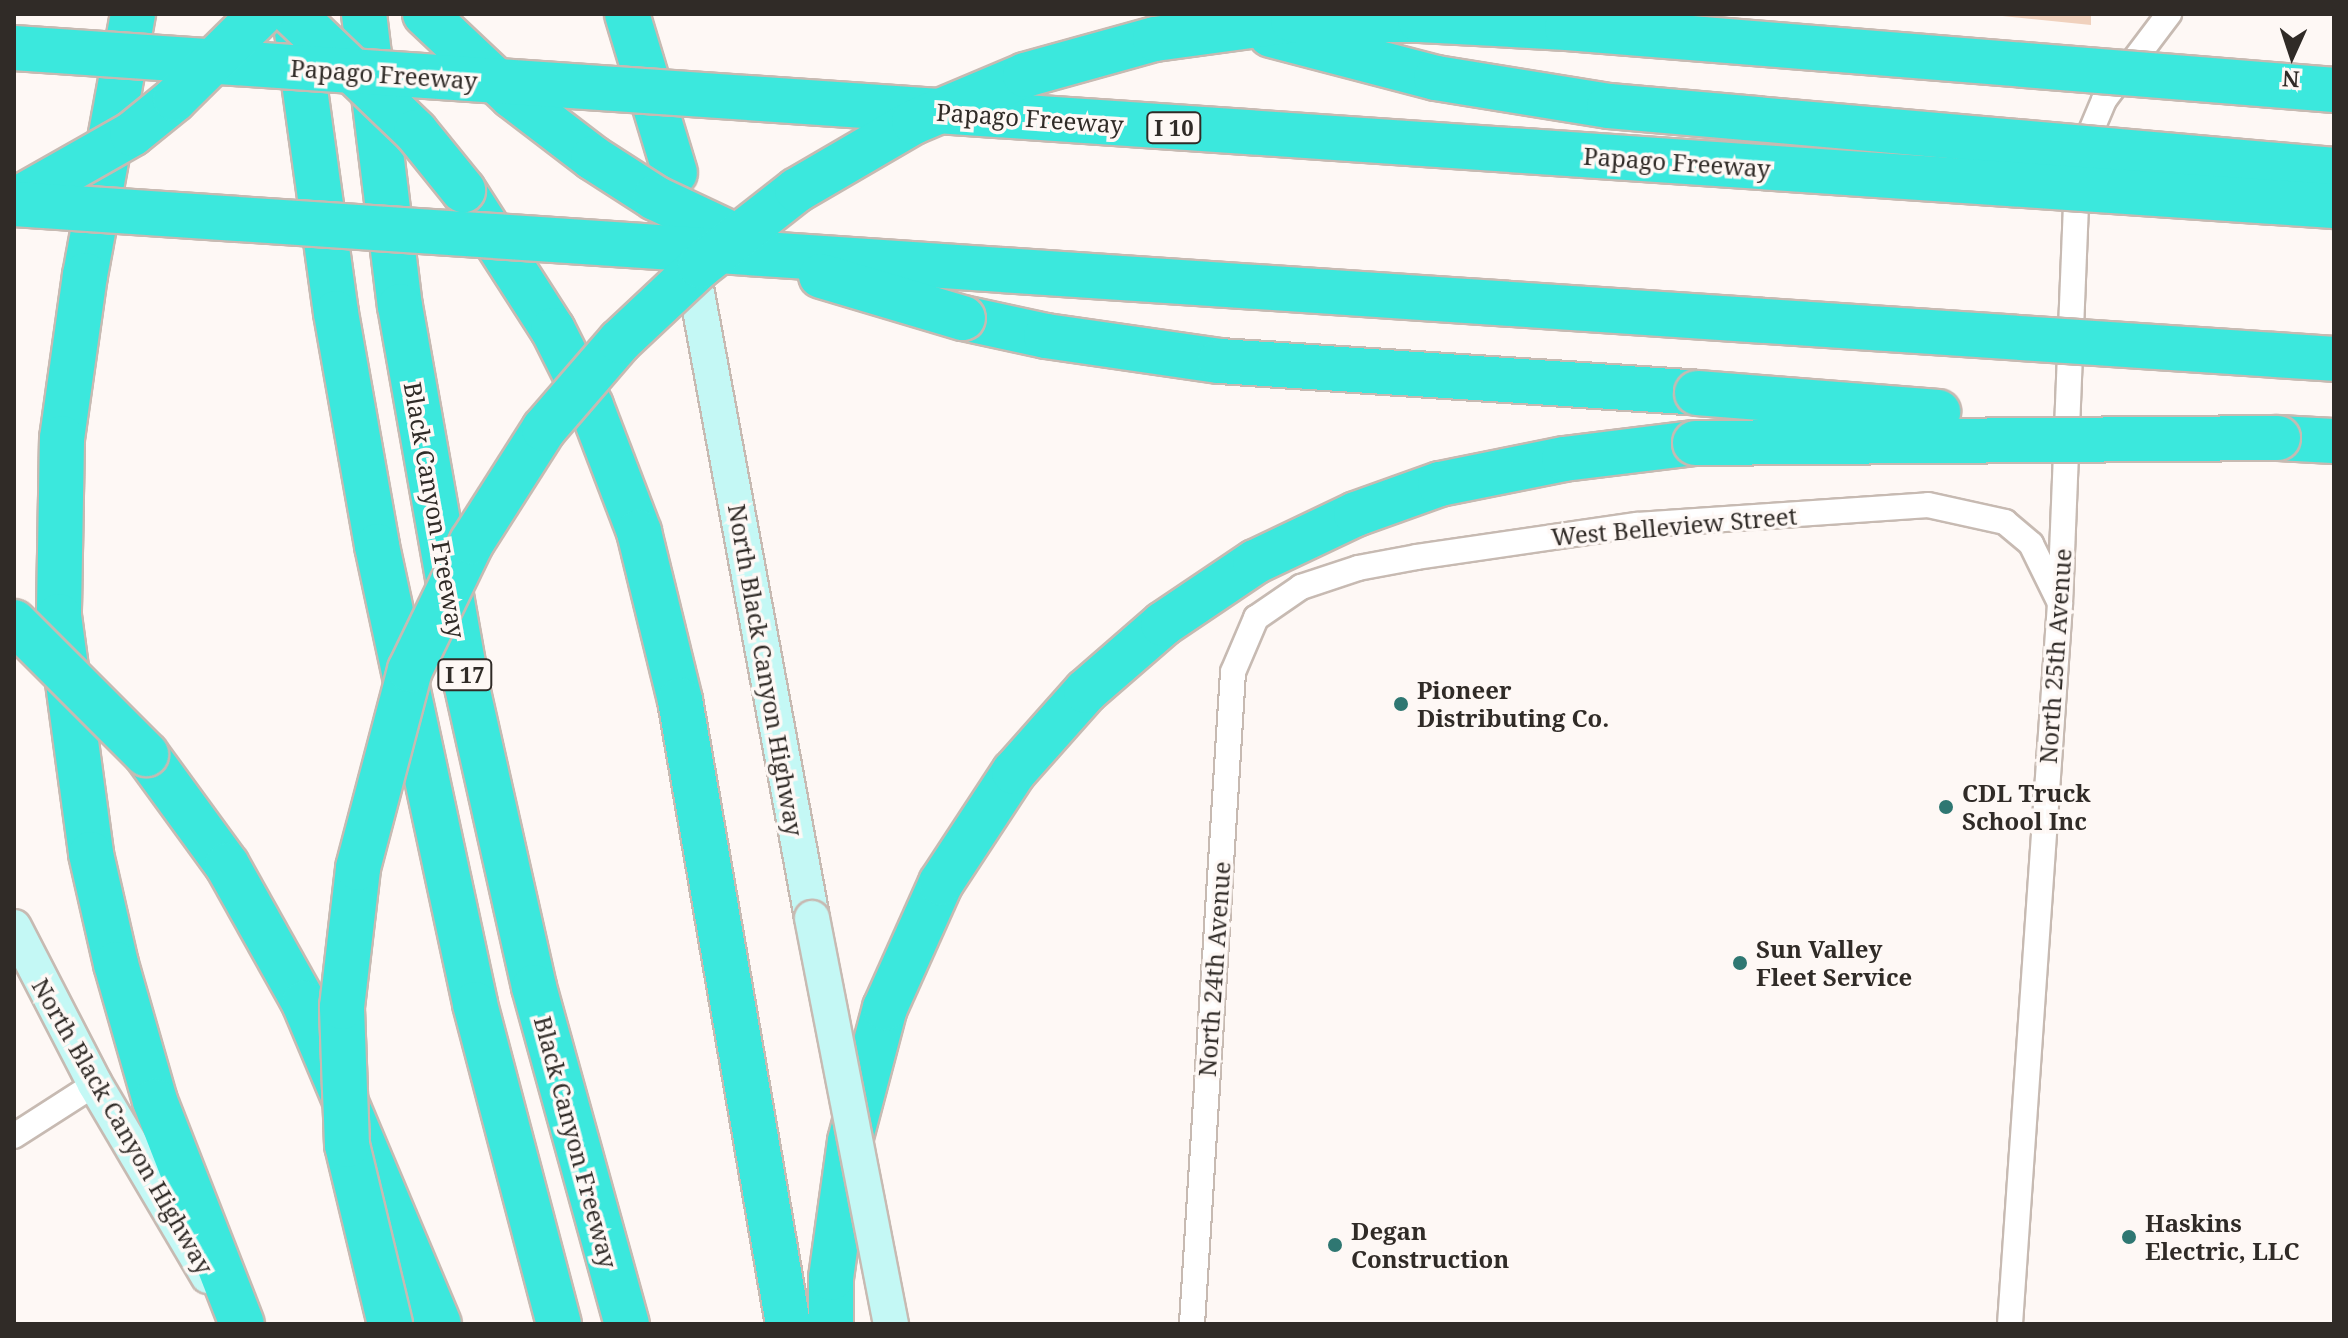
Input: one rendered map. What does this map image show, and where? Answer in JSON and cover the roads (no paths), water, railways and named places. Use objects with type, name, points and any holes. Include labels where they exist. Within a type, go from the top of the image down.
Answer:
[{"type":"highway","points":[[133,14],[82,291],[62,438],[59,616],[91,854],[116,964],[155,1101],[242,1324]]},
{"type":"highway","points":[[14,203],[132,134],[175,99],[261,14]]},
{"type":"highway","points":[[294,14],[383,99],[463,190],[528,287],[584,393],[652,578],[704,827],[788,1324]]},
{"type":"highway","name":"I 17","points":[[294,14],[336,313],[377,546],[475,1004],[559,1324]]},
{"type":"highway","name":"Black Canyon Freeway","points":[[364,14],[400,306],[470,702],[534,987],[627,1324]]},
{"type":"highway","points":[[425,14],[512,96],[655,198],[815,274],[963,318],[1046,336],[1220,361],[2334,441]]},
{"type":"highway","points":[[627,14],[675,173]]},
{"type":"highway","points":[[1212,14],[1286,40],[1436,78],[1609,106],[2334,170]]},
{"type":"highway","points":[[390,1324],[347,1145],[342,1007],[358,868],[410,670],[472,542],[544,429],[620,341],[700,266],[797,190],[914,122],[1025,75],[1155,39],[1293,20],[1567,28],[2334,90]]},
{"type":"highway","name":"Papago Freeway","points":[[14,48],[2334,206]]},
{"type":"highway","points":[[14,203],[2334,359]]},
{"type":"highway","points":[[831,1324],[831,1278],[850,1141],[885,1008],[941,883],[1014,772],[1086,691],[1163,624],[1255,562],[1356,514],[1440,484],[1564,459],[1695,443],[2278,438]]},
{"type":"highway","points":[[14,622],[146,754],[227,865],[304,1003],[439,1324]]},
{"type":"main road","name":"North Black Canyon Highway","points":[[649,14],[675,173],[812,918],[891,1324]]},
{"type":"main road","name":"North Black Canyon Highway","points":[[14,927],[95,1084],[236,1324]]},
{"type":"street","name":"North 25th Avenue","points":[[2010,1324],[2060,603],[2078,162],[2104,100],[2169,14]]},
{"type":"street","name":"West Belleview Street","points":[[1256,618],[1301,587],[1358,568],[1417,557],[1637,525],[1928,505],[2005,522],[2031,544],[2060,603]]},
{"type":"street","name":"North 24th Avenue","points":[[1192,1324],[1233,672],[1256,618]]},
{"type":"street","points":[[14,1136],[95,1084]]},
{"type":"place","name":"Pioneer Distributing Co.","points":[[1401,704]]},
{"type":"place","name":"CDL Truck School Inc","points":[[1946,807]]},
{"type":"place","name":"Sun Valley Fleet Service","points":[[1740,963]]},
{"type":"place","name":"Haskins Electric, LLC","points":[[2129,1237]]},
{"type":"place","name":"Degan Construction","points":[[1335,1245]]}]
